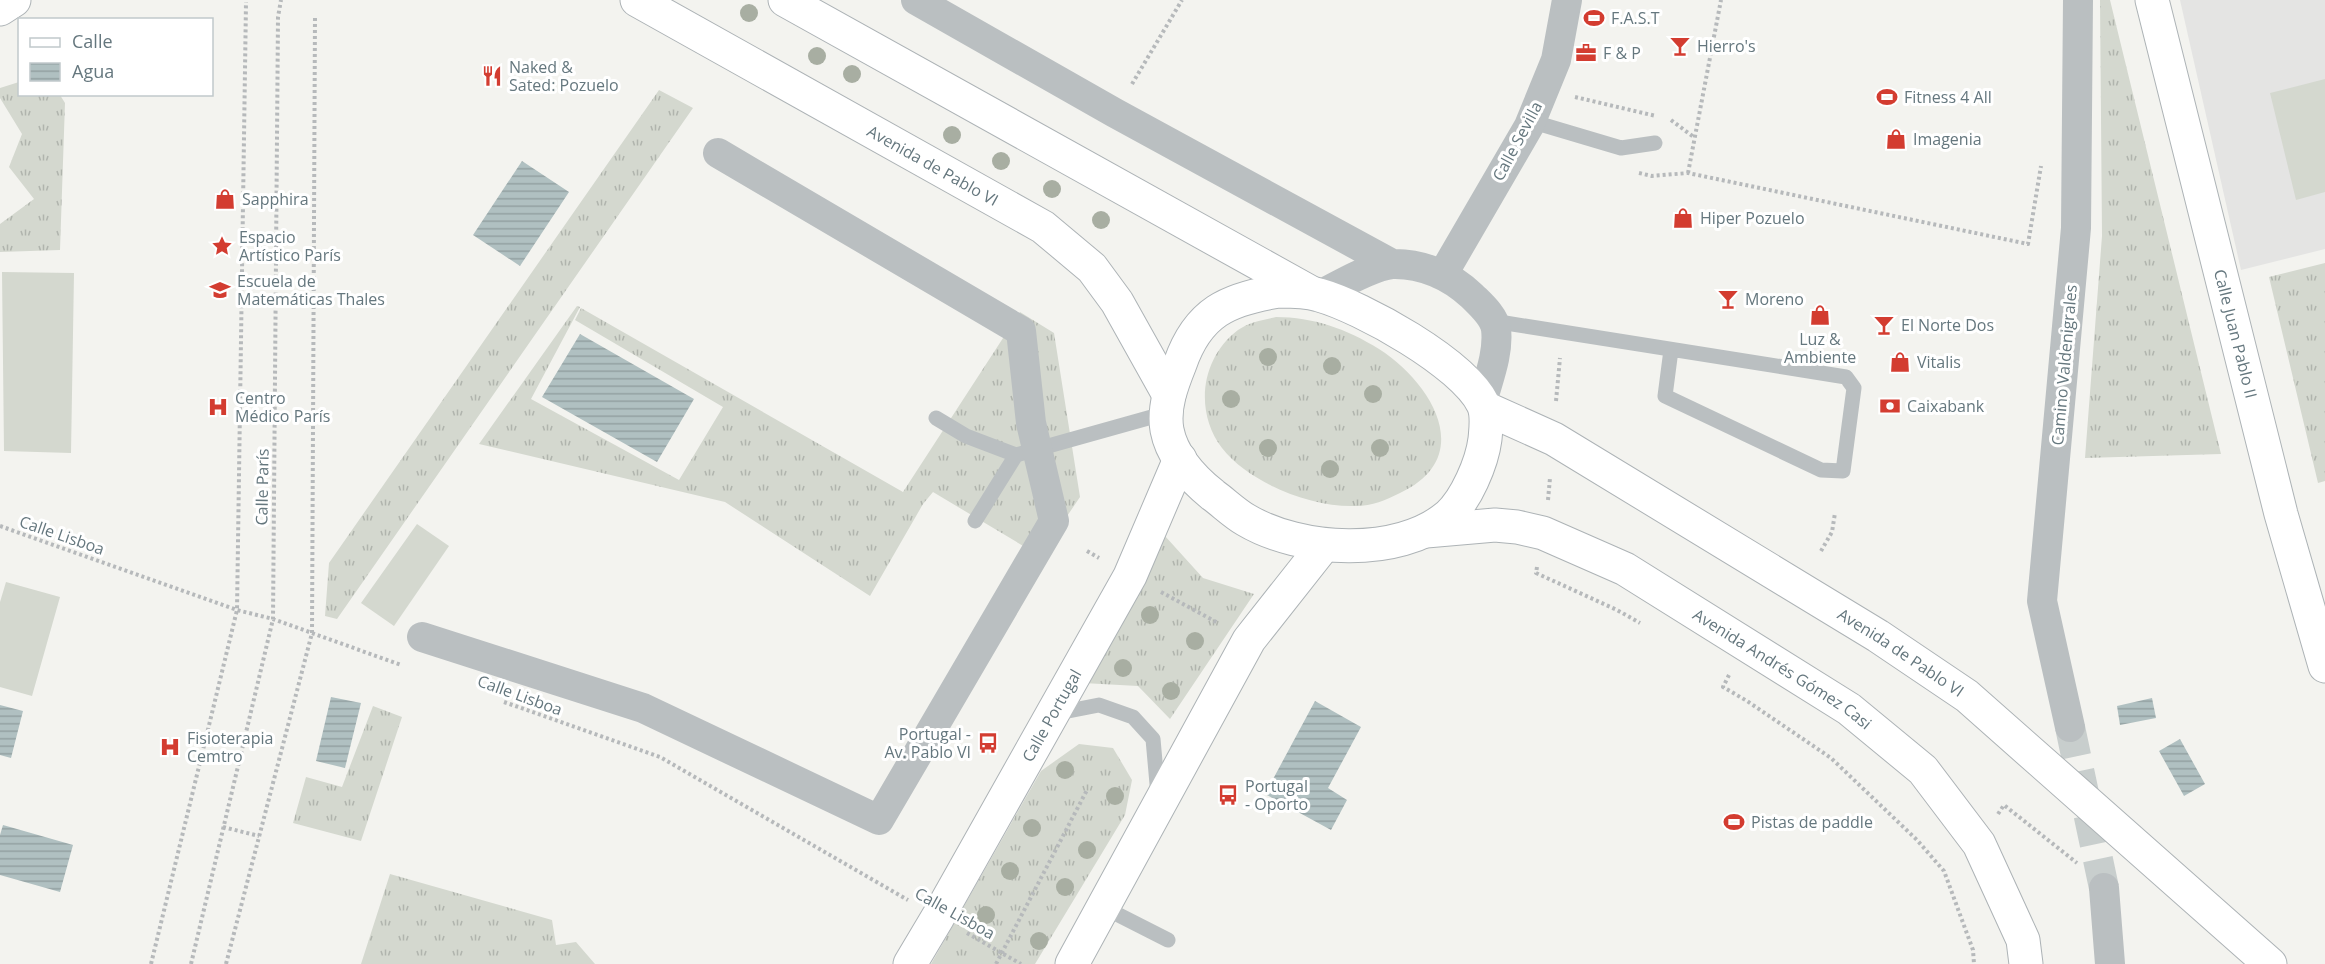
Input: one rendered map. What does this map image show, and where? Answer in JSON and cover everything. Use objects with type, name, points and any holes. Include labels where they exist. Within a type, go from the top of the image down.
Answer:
[{"type":"main road","points":[[0,9],[14,0]]},
{"type":"main road","name":"Avenida de Pablo VI","points":[[637,0],[1043,227],[1092,268],[1118,302],[1168,404]]},
{"type":"main road","points":[[785,0],[1315,294],[1361,312],[1456,371],[1484,405],[1486,426],[1478,471],[1449,515],[1426,531],[1388,542],[1355,547],[1324,545],[1294,539],[1246,520],[1200,484],[1180,459],[1169,437],[1168,404],[1183,355],[1191,340],[1213,312],[1228,303],[1251,295],[1279,291],[1315,294]]},
{"type":"main road","name":"Calle Juan Pablo II","points":[[2152,0],[2280,514],[2325,666]]},
{"type":"main road","name":"Avenida de Pablo VI","points":[[1484,405],[1554,439],[1878,636],[1967,696],[2271,964]]},
{"type":"main road","name":"Calle Portugal","points":[[910,964],[1130,576],[1180,459]]},
{"type":"main road","name":"Avenida Andrés Gómez Casi","points":[[1426,531],[1495,525],[1543,533],[1624,570],[1849,709],[1923,770],[1979,844],[2023,940],[2026,964]]},
{"type":"main road","points":[[1072,964],[1249,640],[1324,545]]},
{"type":"street","points":[[916,0],[1115,113],[1392,264],[1443,274],[1461,286],[1493,321],[1496,330],[1484,405]]},
{"type":"street","name":"Camino Valdenigrales","points":[[2070,727],[2042,601],[2076,228],[2078,0]]},
{"type":"street","name":"Calle Sevilla","points":[[1443,274],[1530,121],[1544,90],[1556,60],[1558,5]]},
{"type":"street","points":[[422,637],[643,708],[879,820],[1054,521],[1026,452],[1031,423],[1021,331],[718,153]]},
{"type":"street","points":[[1315,294],[1361,274],[1392,264]]},
{"type":"street","points":[[2104,888],[2110,964]]},
{"type":"lane","points":[[1530,121],[1621,148],[1655,143]]},
{"type":"lane","points":[[1493,321],[1846,377],[1854,388],[1843,471],[1821,470],[1665,396],[1671,350]]},
{"type":"lane","points":[[936,418],[966,436],[1026,452],[1168,404]]},
{"type":"lane","points":[[975,520],[1026,452]]},
{"type":"lane","points":[[1053,714],[1099,705],[1133,717],[1153,739],[1159,804]]},
{"type":"lane","points":[[1103,907],[1168,940]]},
{"type":"path","name":"Calle París","points":[[191,964],[273,619],[278,17],[281,0]]},
{"type":"path","points":[[1115,113],[1182,0]]},
{"type":"path","points":[[1721,0],[1688,173],[2028,244]]},
{"type":"path","points":[[151,964],[237,610],[246,2]]},
{"type":"path","points":[[226,964],[312,633],[315,15]]},
{"type":"path","points":[[1544,90],[1658,116]]},
{"type":"path","points":[[1669,118],[1695,138]]},
{"type":"path","points":[[1821,551],[1832,532],[1834,513]]},
{"type":"path","name":"Calle Lisboa","points":[[0,526],[237,610],[273,619],[402,665]]},
{"type":"path","points":[[1087,551],[1249,640]]},
{"type":"path","name":"Calle Lisboa","points":[[503,701],[660,757],[1021,964]]},
{"type":"path","points":[[996,964],[1087,790]]},
{"type":"path","points":[[2004,805],[2077,863]]},
{"type":"path","points":[[223,827],[259,836]]},
{"type":"shaded area","points":[[2180,0],[2325,0],[2325,249],[2241,270]]},
{"type":"green space","points":[[2100,0],[2110,0],[2221,454],[2085,458],[2102,236]]},
{"type":"green space","points":[[2325,79],[2325,192],[2296,200],[2270,93]]},
{"type":"green space","points":[[18,82],[18,96],[61,96],[65,103],[60,250],[0,252],[0,224],[34,199],[9,167],[22,134],[0,98],[0,88]]},
{"type":"green space","points":[[659,90],[693,108],[337,619],[325,616],[329,563]]},
{"type":"green space","points":[[2325,263],[2325,481],[2318,483],[2269,277]]},
{"type":"green space","points":[[2,272],[74,273],[71,453],[4,451]]},
{"type":"green space","points":[[577,306],[580,307],[531,399],[679,480],[723,407],[575,320],[581,308],[903,492],[1020,312],[1054,333],[1080,497],[1040,556],[933,492],[923,504],[870,596],[725,502],[479,444]]},
{"type":"green space","points":[[1276,317],[1303,319],[1342,330],[1379,349],[1398,363],[1415,381],[1429,400],[1438,420],[1441,441],[1437,460],[1423,478],[1400,493],[1379,502],[1362,506],[1339,506],[1302,498],[1283,491],[1248,472],[1222,448],[1207,418],[1205,402],[1209,370],[1216,355],[1238,330],[1251,323]]},
{"type":"green space","points":[[417,524],[449,546],[394,626],[361,603]]},
{"type":"green space","points":[[1165,536],[1203,578],[1254,594],[1170,719],[1138,686],[1083,683]]},
{"type":"green space","points":[[6,582],[60,597],[32,696],[0,687],[0,602]]},
{"type":"green space","points":[[373,706],[402,717],[361,841],[293,823],[306,777],[342,787]]},
{"type":"green space","points":[[1079,744],[1113,748],[1132,780],[1125,815],[1035,964],[931,964],[1041,771]]},
{"type":"green space","points":[[390,874],[552,920],[556,945],[576,942],[595,964],[361,964]]},
{"type":"water","points":[[522,161],[569,192],[520,266],[473,235]]},
{"type":"water","points":[[580,334],[694,399],[657,462],[542,397]]},
{"type":"water","points":[[331,697],[361,703],[345,768],[316,761]]},
{"type":"water","points":[[2152,698],[2156,718],[2120,725],[2117,706]]},
{"type":"water","points":[[1315,701],[1361,727],[1328,788],[1347,800],[1331,830],[1265,794]]},
{"type":"water","points":[[0,705],[23,711],[11,758],[0,755]]},
{"type":"water","points":[[2180,739],[2205,784],[2184,796],[2159,751]]},
{"type":"water","points":[[3,825],[73,845],[60,892],[0,875],[0,835]]},
{"type":"tunnel","points":[[2070,727],[2104,888]]},
{"type":"place","name":"F.A.S.T","points":[[1594,18]]},
{"type":"place","name":"Hierro's","points":[[1680,46]]},
{"type":"place","name":"F & P","points":[[1586,53]]},
{"type":"place","name":"Naked & Sated: Pozuelo","points":[[492,76]]},
{"type":"place","name":"Fitness 4 All","points":[[1887,97]]},
{"type":"place","name":"Imagenia","points":[[1896,139]]},
{"type":"place","name":"Sapphira","points":[[225,199]]},
{"type":"place","name":"Hiper Pozuelo","points":[[1683,218]]},
{"type":"place","name":"Espacio Artístico París","points":[[222,246]]},
{"type":"place","name":"Escuela de Matemáticas Thales","points":[[220,290]]},
{"type":"place","name":"Moreno","points":[[1728,299]]},
{"type":"place","name":"Luz & Ambiente","points":[[1820,315]]},
{"type":"place","name":"El Norte Dos","points":[[1884,325]]},
{"type":"place","name":"Vitalis","points":[[1900,362]]},
{"type":"place","name":"Caixabank","points":[[1890,406]]},
{"type":"place","name":"Centro Médico París","points":[[218,407]]},
{"type":"place","name":"Portugal - Av. Pablo VI","points":[[988,743]]},
{"type":"place","name":"Fisioterapia Cemtro","points":[[170,747]]},
{"type":"place","name":"Portugal - Oporto","points":[[1228,795]]},
{"type":"place","name":"Pistas de paddle","points":[[1734,822]]}]
